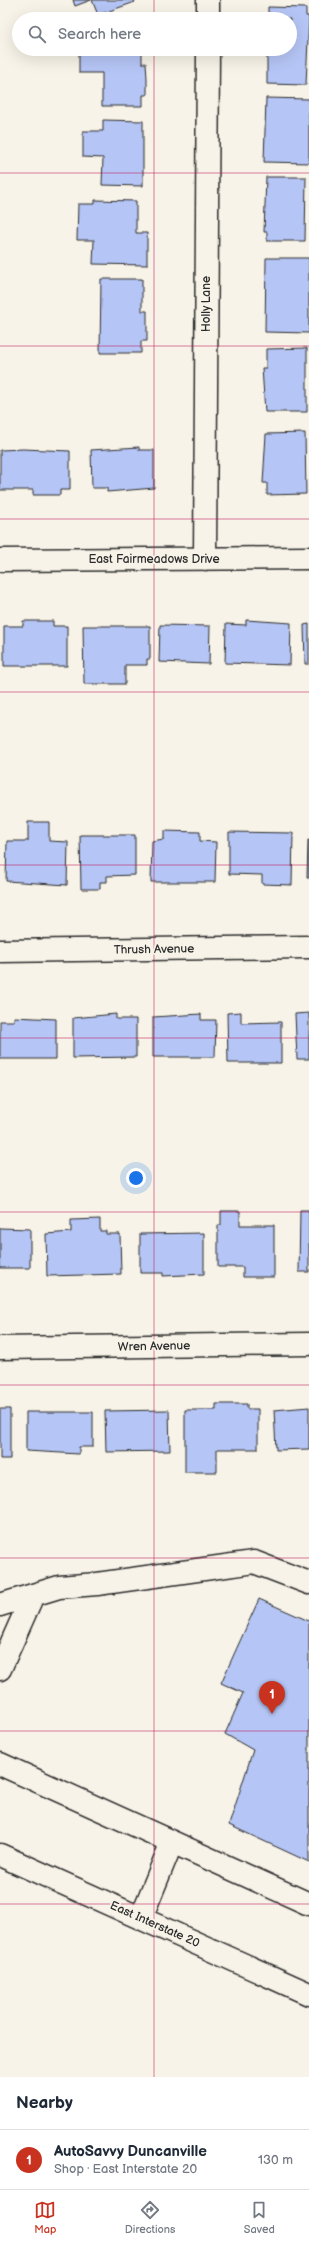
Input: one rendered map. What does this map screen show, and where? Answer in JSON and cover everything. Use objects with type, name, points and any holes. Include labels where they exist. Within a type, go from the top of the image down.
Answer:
[{"type":"street","points":[[208,0],[208,12]]},
{"type":"street","name":"Holly Lane","points":[[205,558],[208,56]]},
{"type":"street","name":"East Fairmeadows Drive","points":[[0,560],[309,558]]},
{"type":"street","name":"Thrush Avenue","points":[[0,951],[309,947]]},
{"type":"street","name":"Wren Avenue","points":[[0,1348],[309,1344]]},
{"type":"street","points":[[0,1605],[59,1587],[97,1584],[254,1562],[309,1583]]},
{"type":"street","points":[[0,1669],[33,1595]]},
{"type":"street","points":[[0,1764],[309,1904]]},
{"type":"street","points":[[141,1918],[172,1842]]},
{"type":"street","name":"East Interstate 20","points":[[0,1855],[309,1994]]},
{"type":"building","points":[[73,0],[91,0],[75,6]]},
{"type":"building","points":[[92,0],[134,0],[135,2],[107,12],[97,12]]},
{"type":"building","points":[[268,7],[306,8],[306,16],[309,16],[306,85],[267,84],[267,56],[297,56],[297,12],[268,12]]},
{"type":"building","points":[[79,56],[142,56],[142,63],[146,63],[147,78],[147,95],[143,95],[143,106],[102,106],[102,73],[79,73]]},
{"type":"building","points":[[266,98],[309,99],[309,163],[264,162]]},
{"type":"building","points":[[103,120],[143,121],[143,186],[102,185],[103,158],[83,157],[83,131],[103,131]]},
{"type":"building","points":[[266,177],[306,177],[305,241],[267,241],[267,232],[264,232]]},
{"type":"building","points":[[95,200],[136,201],[136,233],[147,233],[147,265],[93,264],[94,240],[77,240],[78,204],[95,204]]},
{"type":"building","points":[[266,258],[309,258],[309,333],[265,332]]},
{"type":"building","points":[[101,279],[142,279],[142,311],[147,311],[147,341],[141,341],[141,353],[100,353]]},
{"type":"building","points":[[307,348],[307,412],[265,412],[262,368],[266,368],[266,349]]},
{"type":"building","points":[[305,433],[306,494],[267,495],[267,483],[263,483],[266,434]]},
{"type":"building","points":[[139,447],[139,450],[154,450],[154,488],[107,492],[107,488],[92,488],[91,450]]},
{"type":"building","points":[[23,449],[70,451],[70,490],[60,490],[60,495],[33,495],[33,490],[0,490],[0,450]]},
{"type":"building","points":[[246,620],[291,623],[290,665],[225,663],[226,624],[246,625]]},
{"type":"building","points":[[23,621],[53,621],[53,626],[67,626],[67,666],[4,666],[4,626],[23,626]]},
{"type":"building","points":[[309,624],[309,664],[305,664],[304,625]]},
{"type":"building","points":[[160,625],[210,626],[209,664],[159,662]]},
{"type":"building","points":[[83,626],[150,626],[150,659],[147,659],[147,665],[125,665],[125,684],[84,684]]},
{"type":"building","points":[[28,822],[49,822],[49,841],[68,842],[67,885],[6,881],[7,841],[28,841]]},
{"type":"building","points":[[164,831],[200,832],[200,841],[216,842],[215,882],[151,882],[152,841],[164,839]]},
{"type":"building","points":[[229,832],[293,833],[292,885],[262,884],[262,875],[229,874]]},
{"type":"building","points":[[80,835],[135,835],[135,875],[107,876],[107,882],[100,882],[100,889],[81,889]]},
{"type":"building","points":[[308,840],[309,878],[307,878]]},
{"type":"building","points":[[241,1012],[241,1023],[281,1022],[281,1063],[228,1063],[227,1013]]},
{"type":"building","points":[[309,1013],[309,1059],[297,1059],[295,1014]]},
{"type":"building","points":[[116,1014],[116,1019],[136,1019],[136,1057],[73,1058],[73,1018]]},
{"type":"building","points":[[201,1014],[201,1020],[216,1020],[215,1057],[153,1057],[153,1017]]},
{"type":"building","points":[[14,1017],[56,1019],[56,1059],[0,1059],[0,1021],[14,1021]]},
{"type":"building","points":[[300,1210],[309,1210],[309,1272],[299,1272]]},
{"type":"building","points":[[221,1211],[240,1211],[240,1225],[274,1225],[274,1277],[243,1277],[243,1267],[218,1267],[218,1225],[221,1225]]},
{"type":"building","points":[[100,1219],[100,1231],[106,1231],[106,1234],[120,1234],[121,1274],[47,1276],[46,1234],[71,1232],[71,1220]]},
{"type":"building","points":[[0,1228],[30,1229],[30,1268],[0,1268]]},
{"type":"building","points":[[204,1233],[204,1274],[163,1276],[163,1273],[140,1273],[140,1234]]},
{"type":"building","points":[[216,1404],[247,1404],[247,1409],[258,1409],[258,1449],[217,1449],[217,1472],[185,1472],[185,1410],[216,1410]]},
{"type":"building","points":[[309,1407],[309,1449],[276,1450],[274,1410]]},
{"type":"building","points":[[0,1409],[10,1409],[10,1459],[0,1459]]},
{"type":"building","points":[[169,1410],[170,1451],[106,1452],[105,1411]]},
{"type":"building","points":[[26,1412],[93,1412],[93,1447],[79,1447],[79,1454],[26,1451]]},
{"type":"building","points":[[259,1599],[309,1621],[309,1862],[229,1825],[253,1750],[225,1734],[243,1693],[221,1683]]},
{"type":"place","name":"AutoSavvy Duncanville","points":[[272,1714]]}]
